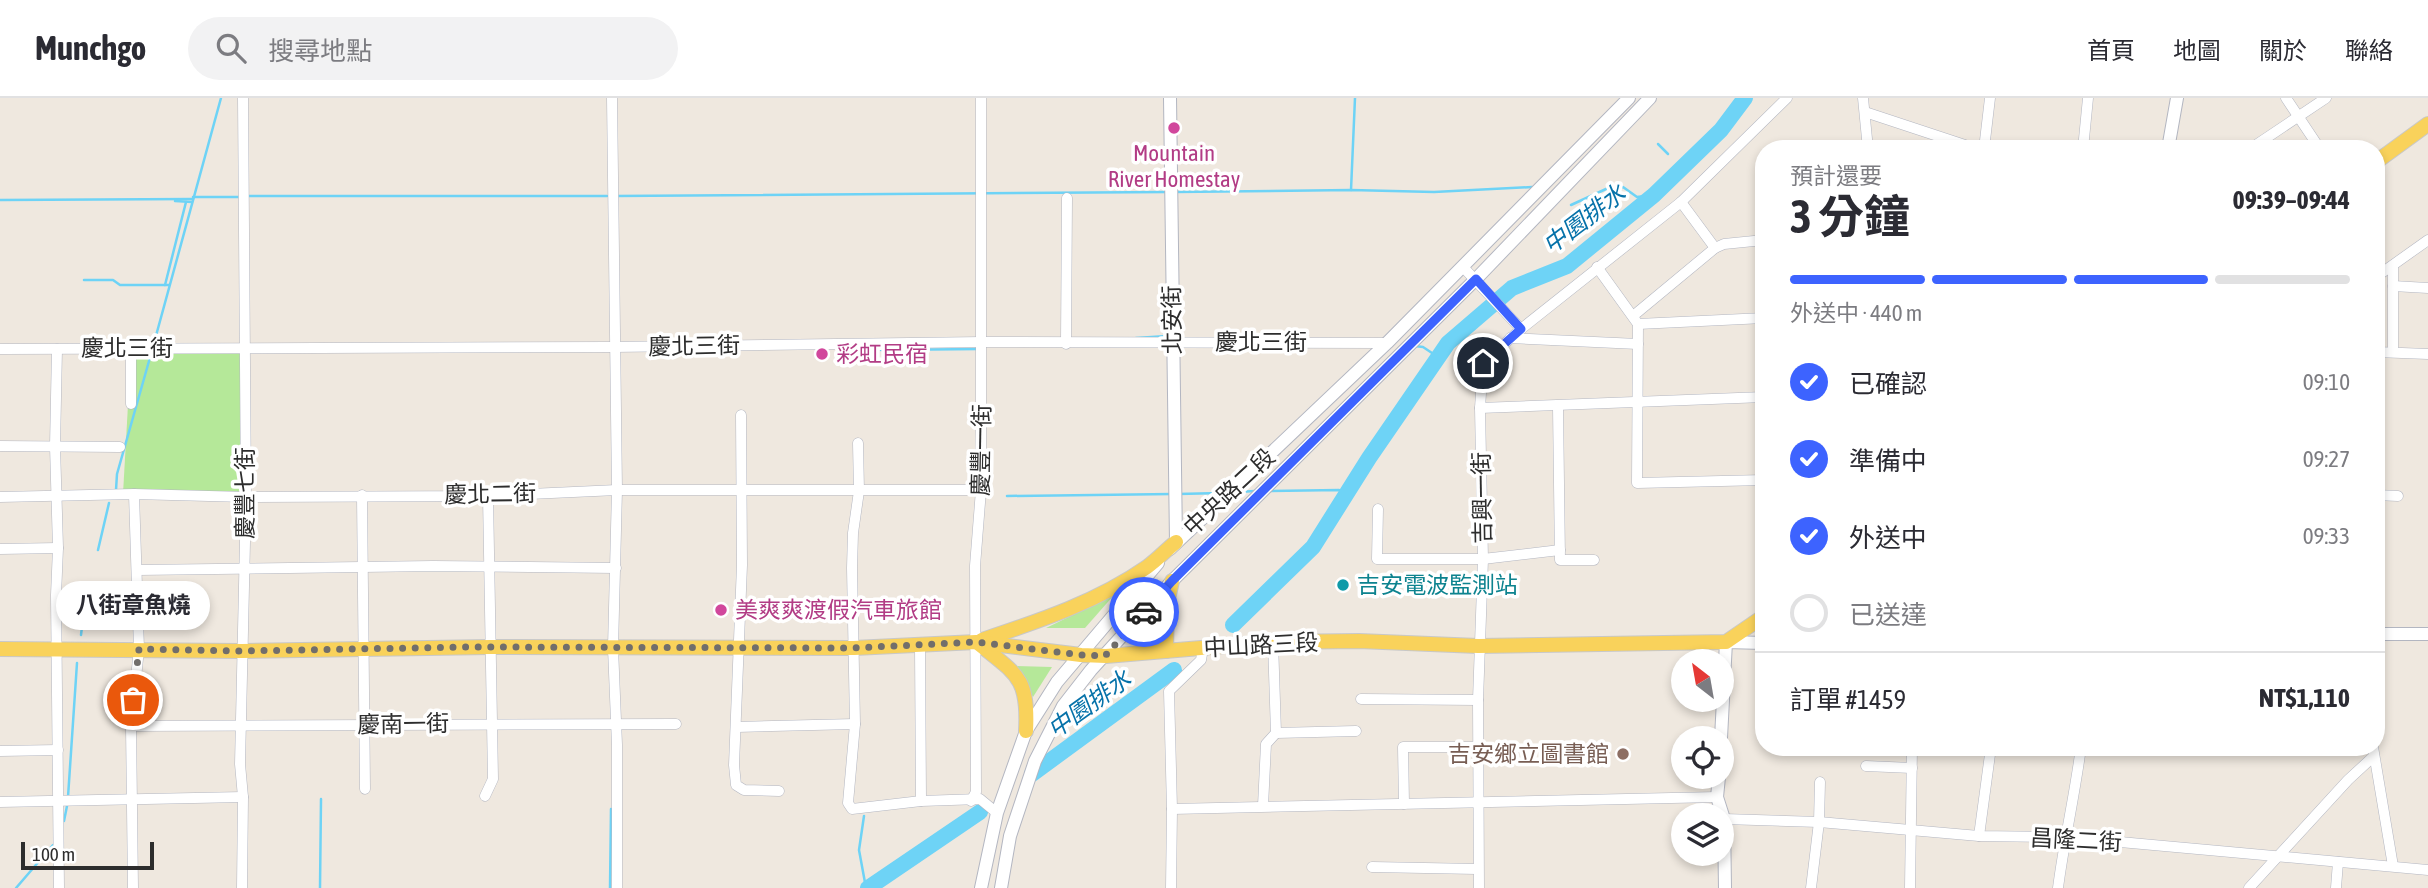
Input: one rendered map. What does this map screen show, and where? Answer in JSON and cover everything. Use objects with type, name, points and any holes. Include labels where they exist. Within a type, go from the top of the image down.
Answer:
[{"type":"main road","points":[[2385,155],[2428,124]]},
{"type":"main road","points":[[976,642],[1053,616],[1119,584],[1148,566],[1176,542]]},
{"type":"main road","points":[[1167,651],[1167,604],[1172,581]]},
{"type":"main road","points":[[1726,642],[1755,622]]},
{"type":"main road","name":"中山路三段","points":[[0,649],[242,651],[364,647],[853,648],[976,642],[1105,656],[1273,642],[1359,641],[1478,646],[1726,642]]},
{"type":"main road","points":[[976,642],[1003,661],[1022,686],[1027,703],[1026,731]]},
{"type":"street","name":"慶豐七街","points":[[242,888],[243,797],[240,764],[246,497],[243,98]]},
{"type":"street","points":[[612,98],[613,348],[617,491],[613,648],[617,888]]},
{"type":"street","name":"慶豐一街","points":[[971,801],[976,792],[975,566],[981,490],[981,98]]},
{"type":"street","name":"北安街","points":[[1170,98],[1176,542]]},
{"type":"street","name":"中央路二段","points":[[981,888],[997,813],[1026,731],[1057,682],[1176,542],[1387,343],[1629,98]]},
{"type":"street","name":"中央路二段","points":[[1001,888],[1010,836],[1035,761],[1063,706],[1172,581],[1476,279],[1650,98]]},
{"type":"street","name":"吉興一街","points":[[1479,888],[1478,646],[1483,559],[1480,408],[1483,363],[1520,327],[1681,202],[1787,98]]},
{"type":"street","points":[[1863,98],[1867,140]]},
{"type":"street","points":[[1985,140],[1990,98]]},
{"type":"street","points":[[2084,140],[2088,98]]},
{"type":"street","points":[[2170,140],[2177,98]]},
{"type":"street","points":[[2286,98],[2314,140]]},
{"type":"street","points":[[2263,140],[2326,98]]},
{"type":"street","points":[[1865,112],[1950,140]]},
{"type":"street","points":[[1066,344],[1067,198]]},
{"type":"street","points":[[1681,202],[1715,248]]},
{"type":"street","points":[[2385,271],[2428,240]]},
{"type":"street","points":[[1635,320],[1715,248],[1724,244],[1755,241]]},
{"type":"street","points":[[2393,266],[2393,352]]},
{"type":"street","points":[[1463,267],[1520,327]]},
{"type":"street","points":[[1597,267],[1635,320],[1638,344],[1637,483],[1755,480]]},
{"type":"street","points":[[2393,286],[2428,288]]},
{"type":"street","points":[[1635,320],[1755,318]]},
{"type":"street","points":[[1510,338],[1638,344]]},
{"type":"street","name":"慶北三街","points":[[0,349],[613,348],[982,342],[1387,343]]},
{"type":"street","points":[[57,348],[55,446],[59,888]]},
{"type":"street","points":[[131,348],[131,404]]},
{"type":"street","points":[[2385,352],[2428,354]]},
{"type":"street","points":[[1480,408],[1638,404],[1755,397]]},
{"type":"street","points":[[1558,407],[1560,560],[1594,560]]},
{"type":"street","points":[[741,415],[744,489],[734,765],[736,785],[744,790],[779,791]]},
{"type":"street","points":[[858,443],[859,491],[853,533],[855,724],[848,803],[852,809],[921,801],[980,799],[997,813]]},
{"type":"street","points":[[0,446],[120,447]]},
{"type":"street","name":"慶北二街","points":[[0,497],[134,494],[246,497],[488,496],[744,489],[981,490]]},
{"type":"street","points":[[133,888],[131,726],[139,649],[134,494]]},
{"type":"street","points":[[362,495],[365,789]]},
{"type":"street","points":[[2385,495],[2398,496]]},
{"type":"street","points":[[485,796],[493,779],[488,496]]},
{"type":"street","points":[[1378,509],[1377,559],[1483,559],[1560,550]]},
{"type":"street","points":[[0,549],[58,548]]},
{"type":"street","points":[[137,570],[490,566],[616,568]]},
{"type":"street","points":[[2385,634],[2428,634]]},
{"type":"street","points":[[1262,806],[1266,744],[1276,733],[1273,642]]},
{"type":"street","points":[[1722,726],[1726,642],[1755,643]]},
{"type":"street","points":[[920,646],[921,801]]},
{"type":"street","points":[[1171,888],[1170,691],[1201,660],[1203,648]]},
{"type":"street","points":[[1361,699],[1478,700]]},
{"type":"street","name":"慶南一街","points":[[131,726],[676,724]]},
{"type":"street","points":[[737,727],[855,724]]},
{"type":"street","points":[[1276,733],[1356,731]]},
{"type":"street","points":[[1404,804],[1404,747],[1478,747]]},
{"type":"street","points":[[0,751],[58,750]]},
{"type":"street","points":[[1910,888],[1913,831],[1912,756]]},
{"type":"street","points":[[1979,835],[1990,756]]},
{"type":"street","points":[[2058,888],[2064,837],[2080,756]]},
{"type":"street","points":[[2249,888],[2369,756]]},
{"type":"street","points":[[2374,756],[2393,866]]},
{"type":"street","points":[[1866,766],[1912,768]]},
{"type":"street","points":[[1811,888],[1819,822],[1820,782]]},
{"type":"street","points":[[1717,789],[1719,803]]},
{"type":"street","points":[[0,802],[243,797]]},
{"type":"street","points":[[1172,809],[1717,797]]},
{"type":"street","name":"昌隆二街","points":[[1734,818],[1819,822],[1979,835],[2064,837],[2428,870]]},
{"type":"street","points":[[2336,888],[2338,862]]},
{"type":"street","points":[[1725,866],[1725,888]]},
{"type":"street","points":[[1371,867],[1477,869]]},
{"type":"green space","points":[[242,347],[243,494],[123,494],[131,351]]},
{"type":"green space","points":[[1114,595],[1085,628],[1046,628]]},
{"type":"green space","points":[[1016,666],[1052,667],[1033,697]]},
{"type":"waterway","points":[[154,343],[221,98]]},
{"type":"waterway","points":[[1351,190],[1355,98]]},
{"type":"waterway","name":"中園排水","points":[[1233,625],[1313,547],[1369,458],[1448,343],[1512,288],[1567,266],[1654,195],[1721,130],[1745,98]]},
{"type":"waterway","points":[[1658,144],[1668,154]]},
{"type":"waterway","points":[[1175,192],[1434,192],[1532,187]]},
{"type":"waterway","points":[[1571,205],[1606,189],[1623,187],[1637,197],[1654,195]]},
{"type":"waterway","points":[[615,196],[1169,192]]},
{"type":"waterway","points":[[246,196],[607,196]]},
{"type":"waterway","points":[[193,197],[239,197]]},
{"type":"waterway","points":[[0,200],[193,199]]},
{"type":"waterway","points":[[175,201],[192,202]]},
{"type":"waterway","points":[[165,285],[186,202]]},
{"type":"waterway","points":[[84,280],[113,280],[120,285],[169,285]]},
{"type":"waterway","points":[[1136,338],[1167,336]]},
{"type":"waterway","points":[[1415,346],[1423,347],[1438,357]]},
{"type":"waterway","points":[[881,350],[979,349]]},
{"type":"waterway","points":[[116,490],[117,474],[151,354]]},
{"type":"waterway","points":[[1269,491],[1339,490],[1346,495]]},
{"type":"waterway","points":[[1238,492],[1255,491]]},
{"type":"waterway","points":[[1178,494],[1221,493]]},
{"type":"waterway","points":[[1007,496],[1172,494]]},
{"type":"waterway","points":[[98,550],[109,503]]},
{"type":"waterway","points":[[81,635],[84,610]]},
{"type":"waterway","points":[[68,797],[77,663]]},
{"type":"waterway","name":"中園排水","points":[[1032,774],[1174,670]]},
{"type":"waterway","points":[[320,888],[321,799]]},
{"type":"waterway","points":[[64,821],[67,806]]},
{"type":"waterway","points":[[610,888],[611,809]]},
{"type":"waterway","name":"中園排水","points":[[868,888],[980,812]]},
{"type":"waterway","points":[[864,816],[859,850],[866,888]]},
{"type":"waterway","points":[[16,888],[53,845]]},
{"type":"way so far","points":[[133,700],[139,649],[242,651],[364,647],[853,648],[976,642],[1105,656],[1144,612]]},
{"type":"place","name":"Mountain River Homestay","points":[[1174,128]]},
{"type":"place","name":"彩虹民宿","points":[[822,354]]},
{"type":"place","name":"吉安電波監測站","points":[[1343,585]]},
{"type":"place","name":"美爽爽渡假汽車旅館","points":[[721,610]]},
{"type":"place","name":"八街章魚燒","points":[[133,700]]},
{"type":"place","name":"吉安鄉立圖書館","points":[[1623,754]]},
{"type":"route","points":[[1144,612],[1476,279],[1521,329],[1483,363]]}]
